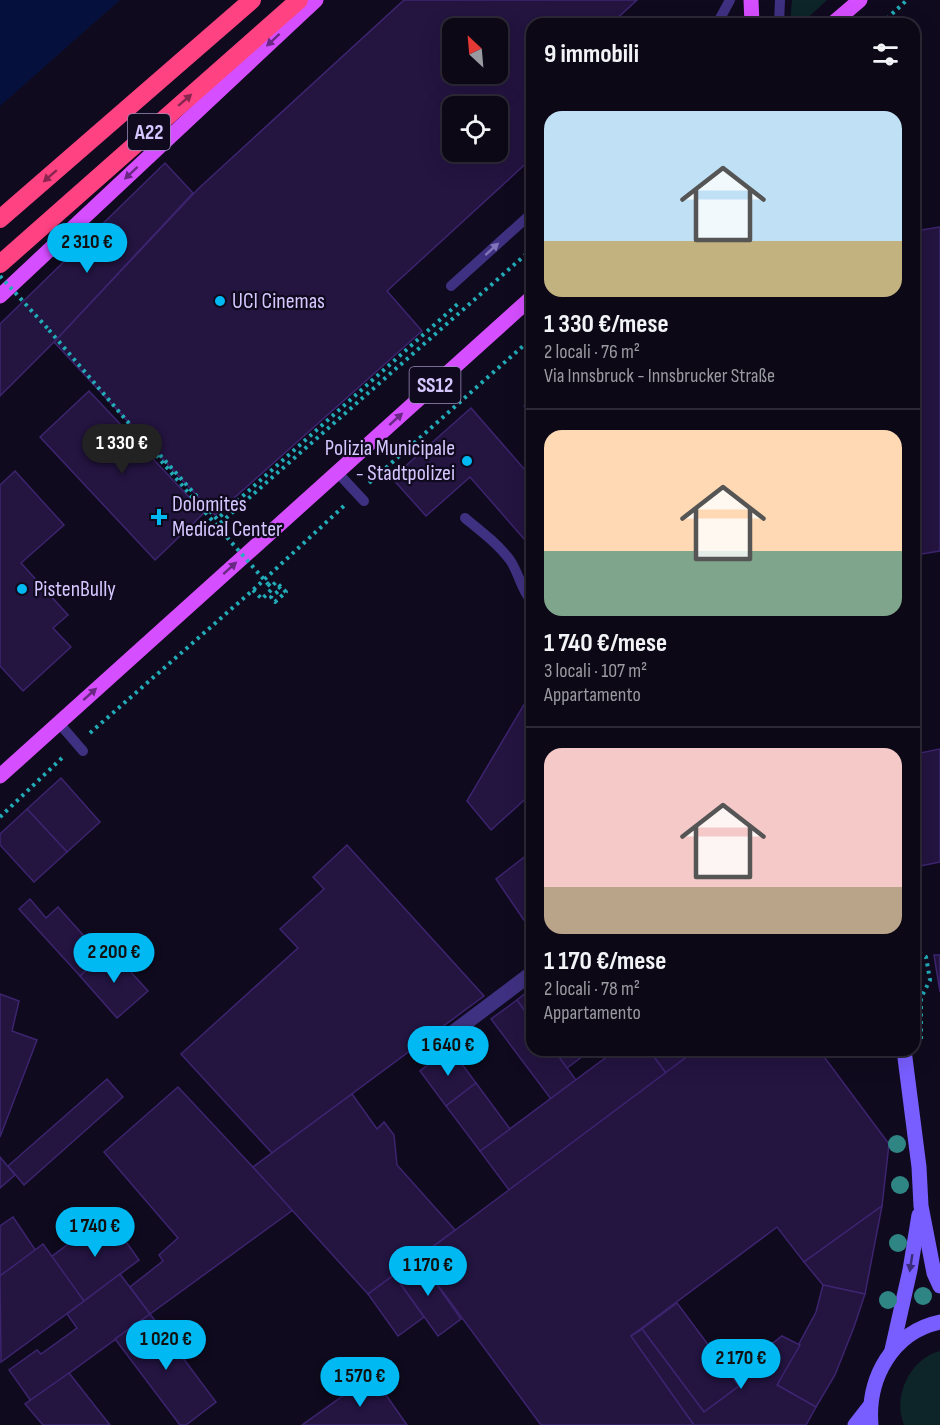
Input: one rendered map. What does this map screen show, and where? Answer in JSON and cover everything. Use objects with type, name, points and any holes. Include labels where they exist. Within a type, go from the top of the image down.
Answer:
[{"type":"highway","name":"A22","points":[[0,219],[252,0]]},
{"type":"highway","name":"A22","points":[[0,264],[299,0]]},
{"type":"main road","points":[[0,296],[316,0]]},
{"type":"main road","points":[[751,0],[752,18]]},
{"type":"main road","points":[[839,18],[860,0]]},
{"type":"main road","name":"SS12","points":[[337,472],[526,302]]},
{"type":"main road","points":[[0,776],[337,472]]},
{"type":"main road","points":[[905,1056],[919,1167],[921,1206],[934,1273],[940,1286]]},
{"type":"main road","points":[[892,1350],[910,1270],[921,1206]]},
{"type":"main road","points":[[871,1425],[869,1407],[871,1395],[882,1366],[892,1350],[908,1336],[940,1322]]},
{"type":"main road","points":[[855,1425],[869,1407]]},
{"type":"street","points":[[447,1036],[526,977]]},
{"type":"lane","points":[[720,18],[730,0]]},
{"type":"lane","points":[[779,18],[780,0]]},
{"type":"lane","points":[[451,286],[526,218]]},
{"type":"lane","points":[[337,472],[361,497]]},
{"type":"lane","points":[[465,518],[498,546],[512,562],[526,594]]},
{"type":"lane","points":[[58,722],[80,748]]},
{"type":"path","points":[[888,18],[907,0]]},
{"type":"path","points":[[217,526],[526,254]]},
{"type":"path","points":[[0,276],[217,519],[217,526]]},
{"type":"path","points":[[217,519],[462,300]]},
{"type":"path","points":[[49,330],[268,584],[271,587],[276,582],[286,592],[275,602],[271,597],[281,589],[277,585],[262,599],[253,590]]},
{"type":"path","points":[[0,817],[80,748],[253,590],[361,497],[526,344]]},
{"type":"path","points":[[920,953],[926,957],[930,980],[921,998],[922,1040]]},
{"type":"green space","points":[[792,0],[827,0],[808,18],[790,18]]},
{"type":"green space","points":[[940,1351],[940,1425],[904,1425],[900,1402],[906,1380],[920,1362]]},
{"type":"shaded area","points":[[0,0],[120,0],[0,106]]},
{"type":"building","points":[[404,0],[637,0],[618,18],[526,18],[526,164],[387,291],[422,331],[215,515],[54,342],[198,189]]},
{"type":"building","points":[[165,163],[193,193],[54,342],[0,396],[0,324]]},
{"type":"building","points":[[940,227],[940,551],[920,554],[920,230]]},
{"type":"building","points":[[89,391],[204,513],[155,560],[40,437]]},
{"type":"building","points":[[471,408],[526,471],[526,541],[470,477],[426,516],[392,478]]},
{"type":"building","name":"PistenBully","points":[[15,471],[64,525],[21,563],[68,615],[53,628],[71,647],[23,691],[0,666],[0,485]]},
{"type":"building","points":[[526,701],[526,798],[491,830],[467,801]]},
{"type":"building","points":[[940,749],[940,862],[920,866],[920,753]]},
{"type":"building","points":[[61,778],[100,822],[67,852],[27,809]]},
{"type":"building","points":[[27,809],[67,852],[34,882],[0,845],[0,834]]},
{"type":"building","points":[[347,845],[484,996],[272,1153],[181,1054],[298,948],[280,929],[324,889],[313,877]]},
{"type":"building","points":[[526,856],[526,923],[496,879]]},
{"type":"building","points":[[30,899],[46,918],[58,907],[102,956],[80,976],[19,909]]},
{"type":"building","points":[[110,949],[148,991],[117,1018],[80,976]]},
{"type":"building","points":[[934,955],[940,955],[940,992]]},
{"type":"building","points":[[526,993],[526,1013],[517,1000]]},
{"type":"building","points":[[0,994],[19,1001],[12,1031],[37,1040],[0,1137]]},
{"type":"building","points":[[517,1000],[526,1013],[526,1056],[558,1056],[576,1080],[551,1099],[491,1019]]},
{"type":"building","points":[[450,1048],[476,1083],[446,1106],[420,1071]]},
{"type":"building","points":[[558,1056],[583,1056],[567,1068]]},
{"type":"building","points":[[608,1056],[653,1056],[666,1073],[509,1190],[480,1151]]},
{"type":"building","points":[[653,1056],[683,1056],[685,1058],[666,1073]]},
{"type":"building","points":[[688,1056],[823,1056],[889,1144],[882,1206],[804,1262],[777,1227],[631,1336],[694,1425],[541,1425],[418,1258]]},
{"type":"building","points":[[107,1079],[123,1097],[24,1185],[8,1166]]},
{"type":"building","points":[[476,1083],[510,1129],[480,1151],[446,1106]]},
{"type":"building","points":[[178,1087],[293,1210],[150,1314],[130,1287],[163,1261],[159,1255],[178,1238],[104,1152]]},
{"type":"building","points":[[352,1094],[377,1129],[384,1122],[394,1135],[397,1165],[455,1230],[368,1294],[253,1167]]},
{"type":"building","points":[[0,1157],[15,1175],[0,1188]]},
{"type":"building","points":[[882,1206],[865,1294],[823,1285],[804,1262]]},
{"type":"building","points":[[107,1215],[139,1260],[84,1301],[51,1257]]},
{"type":"building","points":[[13,1217],[36,1251],[0,1276],[0,1226]]},
{"type":"building","points":[[43,1244],[84,1301],[1,1362],[0,1276]]},
{"type":"building","points":[[418,1258],[461,1319],[438,1336],[394,1275]]},
{"type":"building","points":[[120,1274],[150,1314],[31,1401],[9,1370],[37,1350],[41,1354],[77,1328],[67,1314]]},
{"type":"building","points":[[394,1275],[424,1317],[398,1336],[368,1294]]},
{"type":"building","points":[[823,1285],[865,1294],[835,1375],[816,1407],[777,1385],[816,1312]]},
{"type":"building","points":[[677,1303],[739,1386],[704,1412],[642,1329]]},
{"type":"building","points":[[150,1314],[216,1402],[186,1425],[180,1425],[115,1339]]},
{"type":"building","points":[[642,1329],[704,1412],[739,1386],[731,1376],[782,1336],[800,1345],[777,1385],[816,1407],[806,1425],[694,1425],[631,1336]]},
{"type":"building","points":[[69,1373],[110,1425],[43,1425],[25,1404]]},
{"type":"building","points":[[372,1375],[407,1425],[302,1425]]},
{"type":"place","name":"UCI Cinemas","points":[[220,301]]},
{"type":"place","name":"Polizia Municipale - Stadtpolizei","points":[[467,461]]},
{"type":"place","name":"Dolomites Medical Center","points":[[159,517]]},
{"type":"place","name":"PistenBully","points":[[22,589]]}]
